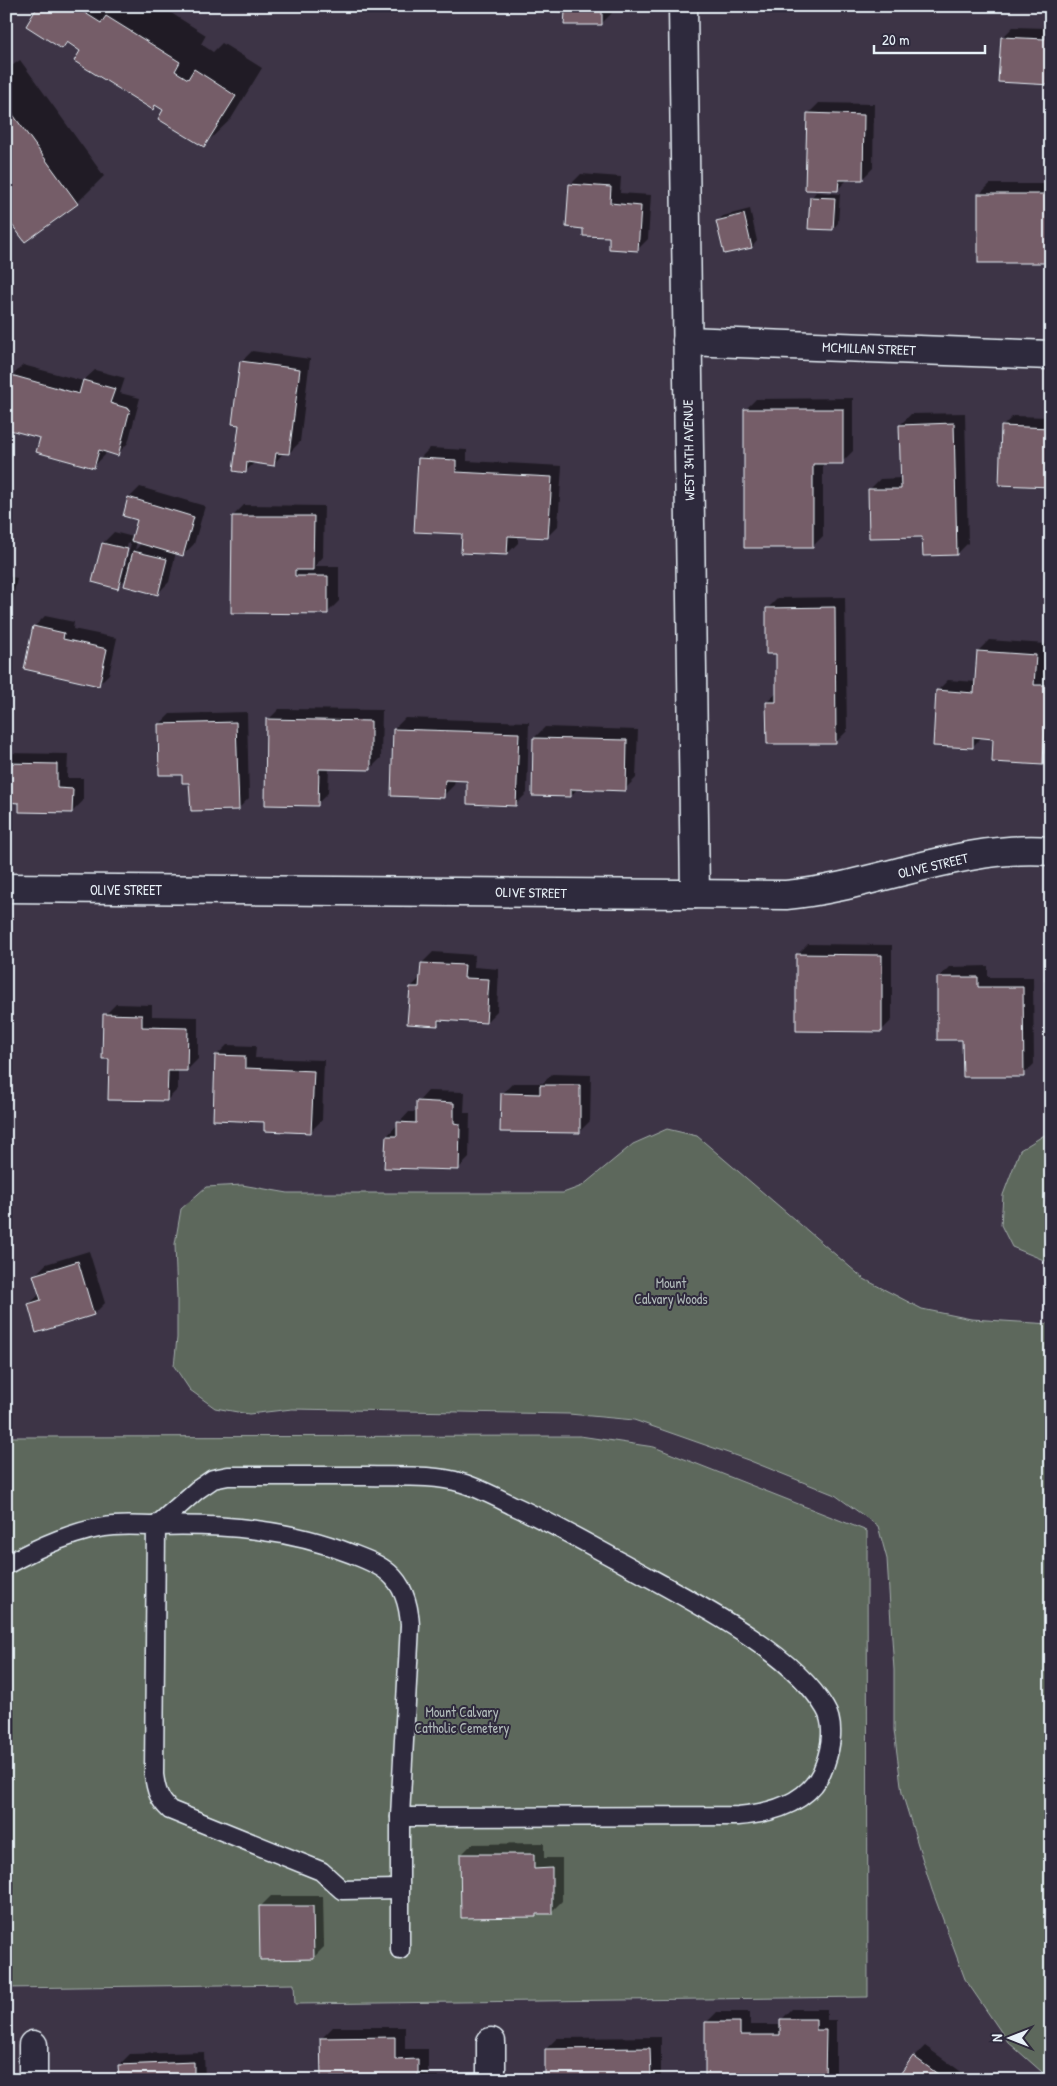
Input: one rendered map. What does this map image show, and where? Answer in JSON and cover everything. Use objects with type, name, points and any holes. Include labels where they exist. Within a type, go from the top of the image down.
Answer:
[{"type":"street","name":"WEST 34TH AVENUE","points":[[683,6],[695,894]]},
{"type":"street","name":"MCMILLAN STREET","points":[[687,341],[1051,355]]},
{"type":"street","name":"OLIVE STREET","points":[[6,888],[786,895],[811,892],[978,854],[1051,851]]},
{"type":"street","points":[[491,2042],[492,2080]]},
{"type":"street","points":[[33,2045],[33,2080]]},
{"type":"lane","points":[[399,1889],[342,1890],[321,1871],[170,1810],[163,1804],[158,1795],[154,1775],[156,1526],[213,1479],[228,1476],[410,1477],[462,1483],[553,1524],[724,1621],[771,1652],[816,1693],[827,1710],[832,1728],[829,1754],[821,1776],[807,1794],[784,1807],[759,1814],[738,1816],[400,1817]]},
{"type":"lane","points":[[6,1565],[57,1541],[98,1528],[114,1526],[220,1526],[298,1537],[337,1548],[382,1568],[399,1584],[410,1611],[400,1817],[400,1950]]},
{"type":"green space","name":"Mount Calvary Woods","points":[[667,1129],[697,1136],[864,1279],[922,1309],[971,1319],[1051,1324],[1051,2080],[1008,2042],[965,1979],[932,1890],[902,1793],[894,1730],[894,1670],[887,1559],[878,1526],[835,1495],[748,1460],[634,1420],[569,1414],[292,1409],[249,1414],[215,1408],[190,1390],[174,1366],[177,1338],[175,1244],[181,1209],[206,1187],[242,1185],[288,1193],[563,1193],[582,1186],[633,1144]]},
{"type":"green space","points":[[1051,1131],[1051,1263],[1012,1247],[1001,1225],[1003,1195],[1020,1150]]},
{"type":"green space","name":"Mount Calvary Catholic Cemetery","points":[[580,1436],[654,1447],[867,1531],[868,1997],[295,2004],[294,1984],[6,1988],[6,1437]]},
{"type":"building","points":[[38,6],[85,6],[82,11],[101,23],[106,16],[180,62],[175,71],[188,79],[194,69],[236,96],[204,147],[158,119],[163,110],[155,105],[153,110],[74,61],[80,51],[67,42],[62,49],[26,26]]},
{"type":"building","points":[[544,6],[602,6],[602,25],[564,25],[565,12],[544,11]]},
{"type":"building","points":[[1046,26],[1051,27],[1051,85],[998,82],[1001,37],[1045,39]]},
{"type":"building","points":[[6,105],[78,204],[25,242],[6,217]]},
{"type":"building","points":[[807,113],[864,115],[863,180],[839,180],[838,191],[805,190]]},
{"type":"building","points":[[569,184],[611,187],[610,203],[641,206],[638,251],[609,249],[609,237],[583,236],[583,229],[566,227]]},
{"type":"building","points":[[978,194],[1051,194],[1051,263],[978,263]]},
{"type":"building","points":[[810,197],[835,198],[833,230],[808,229]]},
{"type":"building","points":[[744,214],[752,248],[724,254],[716,221]]},
{"type":"building","points":[[240,361],[300,369],[289,454],[276,453],[274,466],[247,462],[246,473],[233,471],[239,425],[232,424]]},
{"type":"building","points":[[11,375],[79,394],[83,380],[115,389],[110,403],[130,409],[118,456],[99,450],[94,468],[36,452],[40,438],[6,429],[6,394]]},
{"type":"building","points":[[744,409],[843,409],[843,464],[813,464],[813,548],[744,548]]},
{"type":"building","points":[[954,423],[957,555],[923,556],[922,537],[869,538],[868,489],[901,489],[899,425]]},
{"type":"building","points":[[1001,426],[1051,428],[1051,487],[999,485]]},
{"type":"building","points":[[418,458],[456,460],[456,472],[552,477],[548,538],[508,536],[507,555],[461,553],[462,534],[414,532]]},
{"type":"building","points":[[128,497],[194,517],[183,556],[131,541],[137,520],[123,516]]},
{"type":"building","points":[[232,516],[314,516],[313,570],[295,570],[295,576],[328,576],[328,614],[231,613]]},
{"type":"building","points":[[102,543],[128,549],[118,589],[92,582]]},
{"type":"building","points":[[133,551],[167,559],[158,595],[124,586]]},
{"type":"building","points":[[835,607],[836,744],[767,744],[766,702],[776,702],[776,654],[766,654],[766,608]]},
{"type":"building","points":[[33,626],[64,633],[63,639],[107,649],[99,686],[24,669]]},
{"type":"building","points":[[977,651],[1036,655],[1034,685],[1047,685],[1043,765],[992,762],[993,739],[973,737],[973,748],[933,746],[936,690],[974,693]]},
{"type":"building","points":[[266,719],[371,721],[371,770],[319,769],[318,806],[265,805]]},
{"type":"building","points":[[236,722],[239,810],[191,811],[189,783],[182,783],[182,775],[159,775],[158,724]]},
{"type":"building","points":[[393,729],[519,733],[516,806],[467,804],[467,781],[445,780],[444,798],[391,796]]},
{"type":"building","points":[[533,738],[627,740],[626,791],[571,789],[571,797],[532,796]]},
{"type":"building","points":[[6,763],[57,764],[57,788],[73,789],[72,813],[19,812],[19,803],[6,802]]},
{"type":"building","points":[[1048,940],[1051,940],[1051,982],[1045,981]]},
{"type":"building","points":[[796,954],[882,955],[882,1032],[796,1031]]},
{"type":"building","points":[[421,963],[465,965],[464,978],[489,979],[486,1023],[438,1020],[438,1026],[407,1024],[410,987],[419,987]]},
{"type":"building","points":[[937,977],[978,977],[978,987],[1023,987],[1024,1077],[963,1077],[962,1040],[937,1040]]},
{"type":"building","points":[[103,1014],[142,1015],[142,1027],[188,1028],[187,1071],[168,1071],[167,1101],[108,1100],[109,1059],[102,1059]]},
{"type":"building","points":[[215,1055],[245,1056],[245,1068],[314,1071],[311,1133],[264,1131],[264,1122],[213,1120]]},
{"type":"building","points":[[540,1085],[580,1085],[580,1133],[500,1132],[501,1093],[540,1094]]},
{"type":"building","points":[[416,1101],[454,1103],[454,1123],[460,1124],[459,1170],[384,1168],[386,1136],[397,1136],[397,1122],[416,1123]]},
{"type":"building","points":[[78,1261],[94,1315],[36,1333],[28,1304],[41,1300],[33,1275]]},
{"type":"building","points":[[460,1854],[534,1854],[534,1869],[552,1868],[552,1914],[536,1914],[536,1917],[461,1918]]},
{"type":"building","points":[[259,1906],[313,1906],[314,1959],[260,1960]]},
{"type":"building","points":[[780,2019],[816,2019],[816,2030],[826,2030],[825,2080],[705,2080],[705,2022],[740,2022],[740,2035],[780,2035]]},
{"type":"building","points":[[395,2037],[395,2060],[418,2059],[418,2080],[348,2080],[347,2077],[321,2077],[320,2038]]},
{"type":"building","points":[[650,2048],[651,2080],[545,2080],[545,2049]]},
{"type":"building","points":[[913,2056],[946,2080],[896,2080]]},
{"type":"building","points":[[194,2062],[194,2080],[119,2080],[118,2065]]}]
